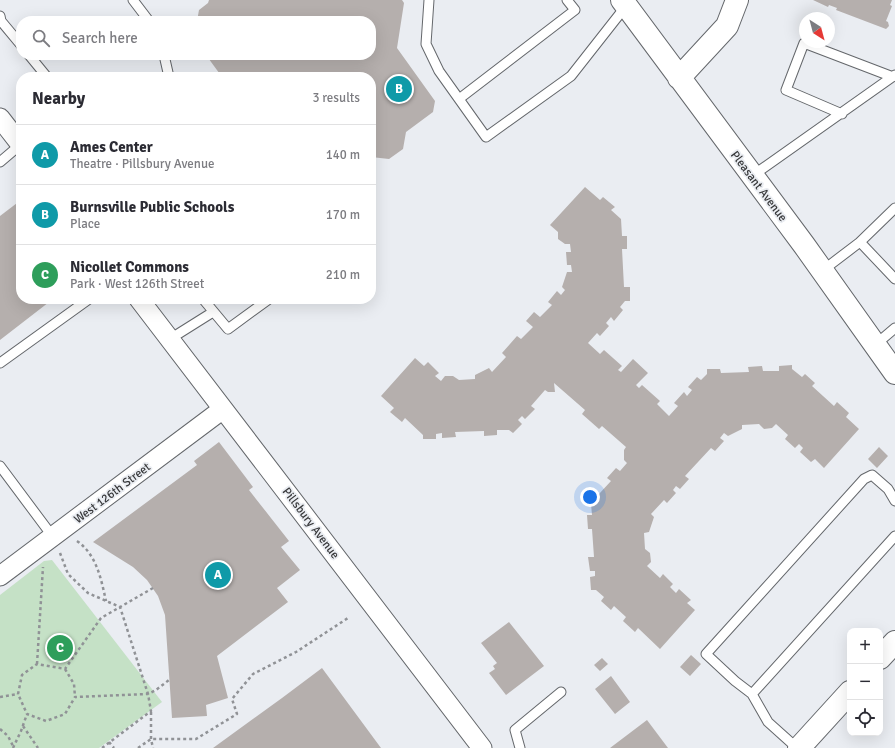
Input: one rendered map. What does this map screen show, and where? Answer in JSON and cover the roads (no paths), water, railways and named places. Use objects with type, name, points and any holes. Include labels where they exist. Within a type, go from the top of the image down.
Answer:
[{"type":"street","points":[[678,78],[727,26],[737,0]]},
{"type":"street","name":"Pleasant Avenue","points":[[624,3],[822,271],[895,373]]},
{"type":"street","points":[[0,118],[16,139]]},
{"type":"street","name":"Pillsbury Avenue","points":[[143,304],[482,748]]},
{"type":"street","name":"West 126th Street","points":[[0,576],[223,409]]},
{"type":"street","points":[[883,655],[895,642]]},
{"type":"street","points":[[798,748],[847,695]]},
{"type":"lane","points":[[133,0],[145,16]]},
{"type":"lane","points":[[429,0],[426,44],[439,71],[486,137],[571,76],[624,3]]},
{"type":"lane","points":[[459,99],[575,10],[567,0]]},
{"type":"lane","points":[[0,16],[1,21],[16,39]]},
{"type":"lane","points":[[842,114],[786,90],[804,44],[894,76]]},
{"type":"lane","points":[[33,60],[43,72]]},
{"type":"lane","points":[[165,60],[168,72]]},
{"type":"lane","points":[[752,176],[894,76]]},
{"type":"lane","points":[[0,162],[16,149]]},
{"type":"lane","points":[[822,271],[860,242],[895,208]]},
{"type":"lane","points":[[860,242],[895,279]]},
{"type":"lane","points":[[0,364],[82,304]]},
{"type":"lane","points":[[207,304],[228,329],[263,304]]},
{"type":"lane","points":[[170,339],[213,312]]},
{"type":"lane","points":[[875,345],[895,328]]},
{"type":"lane","points":[[0,466],[53,537]]},
{"type":"lane","points":[[798,748],[768,722],[752,694],[735,681],[706,654],[864,479],[872,475],[888,489],[895,501]]},
{"type":"lane","points":[[752,694],[895,536]]},
{"type":"lane","points":[[520,748],[515,730],[561,692]]},
{"type":"place","name":"Burnsville Public Schools","points":[[399,89]]},
{"type":"place","name":"Ames Center","points":[[218,575]]},
{"type":"place","name":"Nicollet Commons","points":[[60,648]]}]
